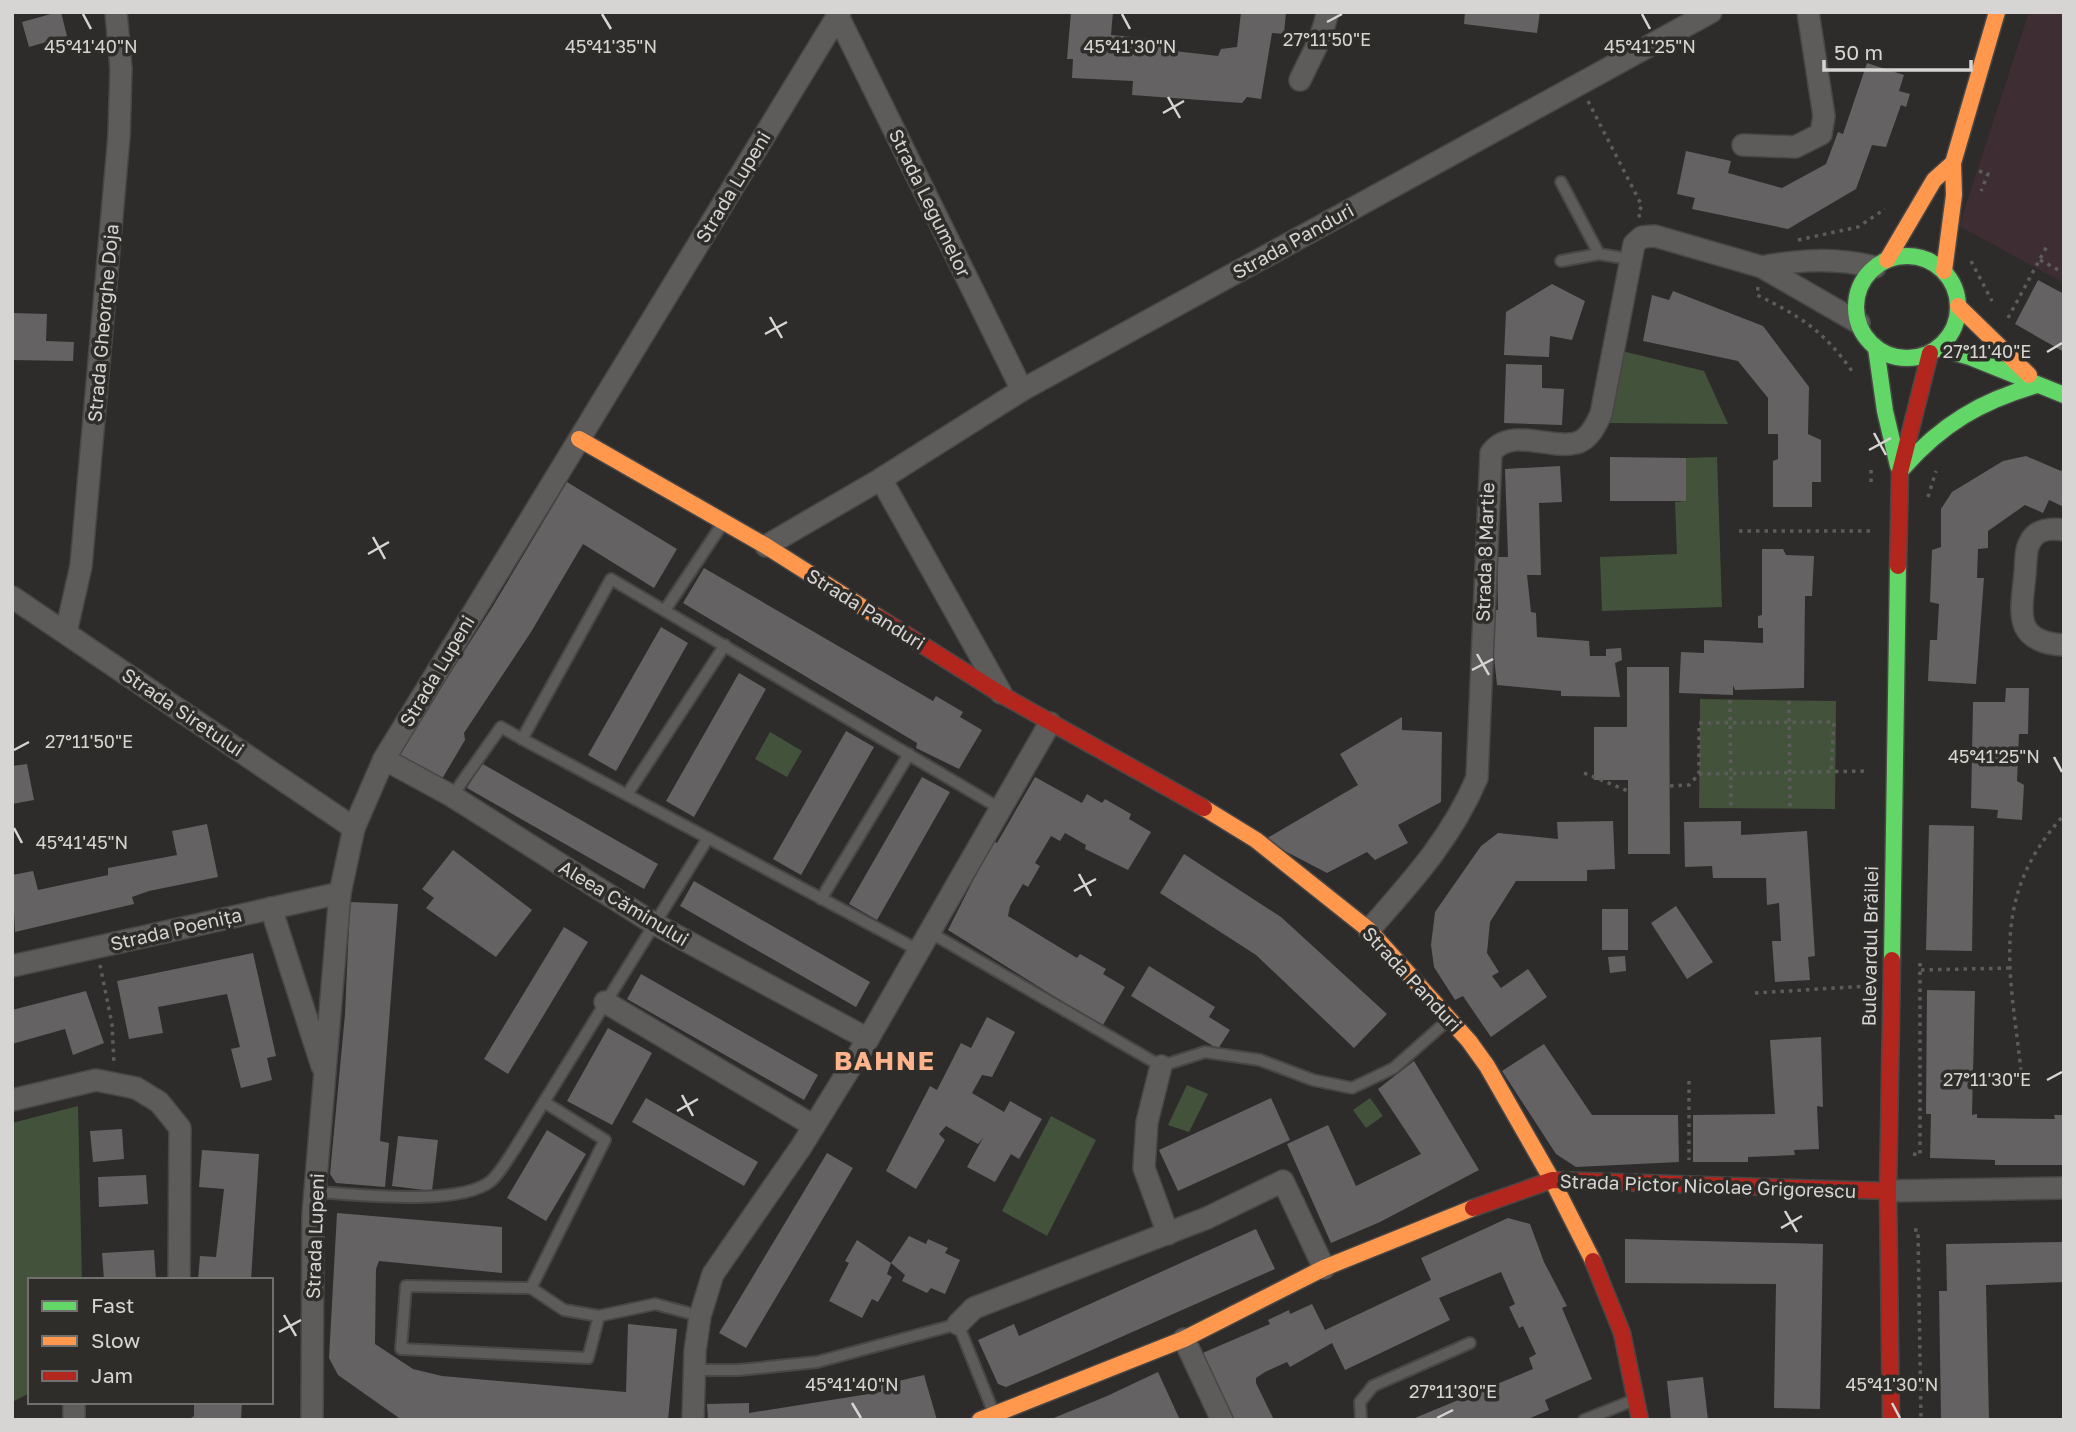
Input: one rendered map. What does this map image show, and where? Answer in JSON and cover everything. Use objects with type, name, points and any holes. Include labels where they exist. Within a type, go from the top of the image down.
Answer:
[{"type":"street","name":"Strada Gheorghe Doja","points":[[66,632],[81,566],[119,136],[121,69],[116,12]]},
{"type":"street","points":[[1300,80],[1320,39],[1328,12]]},
{"type":"street","name":"Strada Panduri","points":[[765,546],[881,479],[1022,390],[1711,12]]},
{"type":"street","points":[[1743,145],[1795,146],[1821,134],[1824,116],[1808,12]]},
{"type":"street","points":[[1944,271],[1954,195],[1953,163],[1997,12]]},
{"type":"street","name":"Strada Legumelor","points":[[838,13],[1022,390]]},
{"type":"street","name":"Strada Lupeni","points":[[312,1420],[315,1192],[340,893],[354,828],[384,759],[838,13]]},
{"type":"street","points":[[1858,323],[1857,296],[1864,279],[1881,263],[1934,180],[1953,163]]},
{"type":"street","points":[[1644,237],[1669,239],[1762,267],[1858,323],[1876,348],[1901,358],[1934,351],[1970,356],[2064,395]]},
{"type":"street","name":"Strada 8 Martie","points":[[1369,930],[1438,851],[1466,805],[1477,778],[1491,453],[1496,446],[1511,441],[1577,443],[1591,433],[1601,414],[1629,259],[1634,244],[1644,237]]},
{"type":"street","points":[[1762,267],[1827,259],[1881,263],[1909,256],[1924,259],[1944,271],[1954,286],[1958,306],[1955,324],[1934,351]]},
{"type":"street","points":[[1958,306],[1999,343],[2037,385]]},
{"type":"street","name":"Bulevardul Brăilei","points":[[1876,348],[1885,411],[1900,472]]},
{"type":"street","name":"Bulevardul Brăilei","points":[[1891,1420],[1888,1191],[1900,472],[1934,351]]},
{"type":"street","points":[[1900,472],[1929,437],[1968,408],[2002,394],[2037,385]]},
{"type":"street","name":"Strada Panduri","points":[[579,439],[765,546],[1002,695],[1158,780],[1256,840],[1369,930],[1450,1019],[1487,1066],[1552,1180],[1599,1273],[1622,1333],[1640,1420]]},
{"type":"street","points":[[881,479],[1002,695]]},
{"type":"street","points":[[2064,530],[2052,528],[2037,534],[2029,543],[2022,609],[2023,627],[2031,637],[2043,644],[2064,645]]},
{"type":"street","name":"Strada Siretului","points":[[12,597],[354,828]]},
{"type":"street","points":[[693,1420],[699,1316],[713,1273],[814,1126],[868,1039],[1050,723]]},
{"type":"street","name":"Aleea Căminului","points":[[384,759],[452,796],[653,923],[868,1039]]},
{"type":"street","name":"Strada Poenița","points":[[12,966],[340,893]]},
{"type":"street","points":[[271,908],[325,1075]]},
{"type":"street","points":[[605,1002],[814,1126]]},
{"type":"street","points":[[1161,1066],[1147,1122],[1144,1168],[1168,1234]]},
{"type":"street","points":[[12,1100],[96,1080],[136,1088],[159,1102],[180,1128],[179,1278]]},
{"type":"street","name":"Strada Pictor Nicolae Grigorescu","points":[[987,1417],[1184,1339],[1324,1268],[1485,1203],[1552,1180],[1888,1191],[2064,1188]]},
{"type":"street","points":[[958,1324],[974,1308],[1168,1234],[1283,1181],[1324,1268]]},
{"type":"street","points":[[1184,1339],[1222,1420]]},
{"type":"lane","points":[[1562,182],[1599,254]]},
{"type":"lane","points":[[1561,261],[1599,254],[1629,259]]},
{"type":"lane","points":[[665,610],[723,523]]},
{"type":"lane","points":[[522,739],[611,579],[1001,809]]},
{"type":"lane","points":[[628,793],[725,646]]},
{"type":"lane","points":[[452,796],[501,727],[821,899],[925,942],[1161,1066],[1206,1052],[1260,1060],[1313,1080],[1352,1088],[1394,1068],[1450,1019]]},
{"type":"lane","points":[[821,899],[909,754]]},
{"type":"lane","points":[[315,1192],[438,1196],[468,1194],[492,1180],[544,1102],[708,838]]},
{"type":"lane","points":[[531,1288],[605,1140],[544,1102]]},
{"type":"lane","points":[[599,1316],[588,1358],[401,1349],[406,1286],[531,1288],[564,1310],[599,1316],[655,1304],[699,1316]]},
{"type":"lane","points":[[694,1370],[739,1370],[817,1362],[958,1324],[987,1417]]},
{"type":"lane","points":[[1361,1420],[1360,1402],[1373,1386],[1470,1343]]},
{"type":"lane","points":[[1584,1420],[1637,1399]]},
{"type":"path","points":[[1579,85],[1642,206],[1638,212],[1644,237]]},
{"type":"path","points":[[1793,241],[1858,227]]},
{"type":"path","points":[[2005,324],[2048,246]]},
{"type":"path","points":[[1966,251],[1996,308]]},
{"type":"path","points":[[2040,260],[2064,273]]},
{"type":"path","points":[[1757,295],[1807,320],[1833,344],[1853,373]]},
{"type":"path","points":[[1926,509],[1939,460]]},
{"type":"path","points":[[1739,531],[1872,531]]},
{"type":"path","points":[[1730,700],[1731,808]]},
{"type":"path","points":[[1789,701],[1790,809]]},
{"type":"path","points":[[1670,786],[1689,785],[1699,774],[1699,723],[1833,722],[1831,771]]},
{"type":"path","points":[[1699,774],[1893,770]]},
{"type":"path","points":[[1584,773],[1628,791]]},
{"type":"path","points":[[2021,1071],[2010,968],[2010,923],[2020,880],[2040,840],[2064,815]]},
{"type":"path","points":[[96,947],[112,1024],[115,1084]]},
{"type":"path","points":[[1920,970],[2010,968]]},
{"type":"path","points":[[1755,993],[1891,984]]},
{"type":"path","points":[[1689,1081],[1689,1185]]},
{"type":"path","points":[[1919,1230],[1921,1420]]},
{"type":"shaded area","points":[[2029,12],[2064,12],[2064,283],[1959,226]]},
{"type":"green space","points":[[1618,350],[1704,371],[1728,424],[1608,423]]},
{"type":"green space","points":[[1717,457],[1722,607],[1602,611],[1600,557],[1677,554],[1675,502],[1686,501],[1686,458]]},
{"type":"green space","points":[[1700,699],[1836,701],[1835,809],[1699,808]]},
{"type":"green space","points":[[770,732],[802,751],[787,777],[755,759]]},
{"type":"green space","points":[[1187,1085],[1208,1094],[1189,1132],[1168,1125]]},
{"type":"green space","points":[[1370,1098],[1383,1116],[1366,1128],[1353,1110]]},
{"type":"green space","points":[[78,1106],[82,1278],[28,1278],[28,1394],[12,1402],[12,1123]]},
{"type":"green space","points":[[1051,1116],[1096,1140],[1047,1236],[1002,1211]]},
{"type":"building","points":[[61,12],[67,36],[29,47],[22,22]]},
{"type":"building","points":[[1071,12],[1113,12],[1111,35],[1166,40],[1166,50],[1218,56],[1221,49],[1237,47],[1241,12],[1286,12],[1284,34],[1272,33],[1261,99],[1247,97],[1242,103],[1132,95],[1133,81],[1072,78],[1073,59],[1067,59]]},
{"type":"building","points":[[1465,12],[1540,12],[1537,33],[1464,24]]},
{"type":"building","points":[[1867,63],[1904,75],[1899,91],[1910,94],[1906,107],[1901,105],[1886,147],[1872,145],[1856,189],[1788,229],[1692,209],[1695,198],[1677,194],[1686,151],[1731,161],[1728,173],[1782,188],[1826,164],[1838,132],[1843,134]]},
{"type":"building","points":[[2038,280],[2064,294],[2064,352],[2015,324]]},
{"type":"building","points":[[1552,284],[1585,301],[1572,340],[1550,336],[1549,357],[1504,355],[1506,312]]},
{"type":"building","points":[[1673,291],[1763,326],[1809,387],[1808,434],[1821,440],[1821,482],[1812,482],[1812,507],[1773,507],[1773,461],[1778,459],[1778,434],[1768,434],[1768,398],[1738,361],[1643,341],[1652,295],[1669,300]]},
{"type":"building","points":[[12,313],[47,314],[46,341],[74,342],[73,361],[12,360]]},
{"type":"building","points":[[1506,364],[1542,365],[1542,388],[1564,389],[1562,425],[1504,423]]},
{"type":"building","points":[[2026,456],[2061,471],[2064,467],[2064,507],[2049,500],[2043,513],[2025,505],[1988,531],[1988,548],[1978,549],[1977,578],[1984,578],[1976,684],[1928,681],[1930,640],[1937,640],[1939,604],[1930,602],[1932,550],[1941,547],[1941,509],[1952,492],[2003,461]]},
{"type":"building","points":[[1610,457],[1686,458],[1686,501],[1610,501]]},
{"type":"building","points":[[1560,466],[1562,502],[1539,503],[1541,575],[1527,575],[1531,612],[1536,613],[1537,637],[1589,641],[1590,656],[1606,656],[1606,649],[1621,648],[1622,660],[1615,663],[1620,697],[1561,696],[1561,691],[1497,685],[1489,610],[1498,610],[1497,557],[1508,557],[1505,469]]},
{"type":"building","points":[[567,482],[677,549],[654,588],[583,544],[531,632],[464,733],[465,740],[439,784],[395,759],[493,606]]},
{"type":"building","points":[[1762,549],[1783,549],[1786,555],[1814,556],[1812,596],[1805,596],[1804,688],[1735,690],[1733,685],[1733,695],[1679,693],[1681,652],[1704,653],[1704,640],[1763,643],[1763,628],[1758,628],[1758,616],[1762,615]]},
{"type":"building","points":[[704,568],[933,701],[936,696],[963,712],[960,717],[982,730],[959,769],[916,748],[917,743],[683,603]]},
{"type":"building","points":[[661,627],[688,643],[616,771],[588,755]]},
{"type":"building","points":[[1627,667],[1669,667],[1670,854],[1628,854],[1628,780],[1594,780],[1594,727],[1627,727]]},
{"type":"building","points":[[739,673],[766,689],[694,817],[666,801]]},
{"type":"building","points":[[2006,688],[2029,688],[2028,734],[2019,734],[2017,781],[2024,785],[2022,820],[1997,818],[1998,810],[1971,808],[1973,702],[2005,702]]},
{"type":"building","points":[[1402,717],[1402,730],[1442,732],[1441,802],[1398,825],[1408,843],[1375,860],[1367,852],[1327,873],[1264,840],[1358,785],[1340,754]]},
{"type":"building","points":[[846,731],[874,747],[801,875],[773,859]]},
{"type":"building","points":[[481,763],[658,864],[644,889],[467,788]]},
{"type":"building","points":[[27,764],[34,800],[12,804],[12,766]]},
{"type":"building","points":[[922,777],[950,792],[877,920],[849,904]]},
{"type":"building","points":[[1035,777],[1082,803],[1087,794],[1102,803],[1105,799],[1131,814],[1129,819],[1151,832],[1128,870],[1085,849],[1086,845],[1065,833],[1060,841],[1051,836],[1035,863],[1040,866],[1028,887],[1023,884],[1010,906],[1008,916],[1077,958],[1080,954],[1106,969],[1103,974],[1125,987],[1103,1025],[1059,1004],[1060,1000],[948,930],[993,841],[997,843]]},
{"type":"building","points":[[1613,821],[1615,869],[1587,870],[1587,881],[1516,881],[1490,922],[1487,953],[1499,972],[1492,976],[1501,988],[1528,969],[1547,997],[1491,1037],[1463,996],[1455,1000],[1434,967],[1431,945],[1435,912],[1481,846],[1498,833],[1558,839],[1557,822]]},
{"type":"building","points":[[1741,821],[1741,835],[1807,831],[1815,956],[1808,957],[1810,980],[1775,982],[1772,941],[1781,941],[1779,903],[1767,905],[1766,878],[1713,878],[1712,866],[1685,867],[1684,822]]},
{"type":"building","points":[[207,824],[218,877],[149,891],[132,897],[134,904],[15,932],[12,875],[33,871],[38,890],[108,875],[108,868],[177,855],[172,831]]},
{"type":"building","points":[[1929,825],[1974,826],[1972,951],[1926,950]]},
{"type":"building","points":[[453,850],[532,910],[496,957],[426,908],[434,898],[422,889]]},
{"type":"building","points":[[1184,854],[1281,917],[1387,1014],[1354,1048],[1256,955],[1160,893]]},
{"type":"building","points":[[694,881],[870,982],[856,1007],[680,906]]},
{"type":"building","points":[[350,902],[398,904],[380,1141],[389,1143],[385,1187],[336,1183],[330,1174],[345,1014]]},
{"type":"building","points":[[1676,906],[1713,962],[1687,979],[1651,923]]},
{"type":"building","points":[[1602,909],[1628,909],[1628,950],[1602,950]]},
{"type":"building","points":[[564,927],[588,942],[508,1074],[484,1059]]},
{"type":"building","points":[[253,953],[276,1056],[267,1058],[272,1080],[241,1088],[231,1049],[240,1047],[227,994],[158,1007],[163,1033],[129,1039],[117,981]]},
{"type":"building","points":[[1625,956],[1626,971],[1610,973],[1608,957]]},
{"type":"building","points":[[1149,966],[1215,1007],[1209,1017],[1230,1030],[1218,1049],[1131,996]]},
{"type":"building","points":[[641,974],[818,1075],[804,1100],[627,999]]},
{"type":"building","points":[[1927,990],[1975,991],[1972,1115],[1977,1114],[1977,1118],[2055,1119],[2054,1115],[2064,1115],[2064,1165],[1995,1165],[1995,1160],[1930,1158],[1931,1114],[1926,1114]]},
{"type":"building","points":[[86,991],[104,1043],[73,1055],[65,1029],[12,1044],[12,1010]]},
{"type":"building","points":[[987,1017],[1015,1032],[992,1077],[982,1075],[972,1093],[1004,1112],[1010,1101],[1042,1119],[1019,1159],[1011,1154],[995,1182],[967,1167],[983,1138],[978,1144],[946,1126],[939,1134],[945,1140],[916,1189],[886,1171],[930,1086],[937,1090],[961,1043],[971,1048]]},
{"type":"building","points":[[608,1028],[652,1053],[612,1125],[567,1101]]},
{"type":"building","points":[[1821,1037],[1823,1107],[1817,1106],[1819,1149],[1794,1150],[1795,1155],[1748,1157],[1748,1162],[1693,1162],[1693,1115],[1775,1114],[1770,1040]]},
{"type":"building","points":[[1544,1044],[1592,1115],[1678,1115],[1679,1162],[1576,1167],[1556,1154],[1502,1071]]},
{"type":"building","points":[[1414,1061],[1479,1170],[1380,1222],[1331,1243],[1287,1144],[1328,1125],[1356,1186],[1421,1154],[1378,1089]]},
{"type":"building","points":[[646,1098],[758,1162],[744,1186],[632,1122]]},
{"type":"building","points":[[1271,1098],[1290,1140],[1178,1191],[1159,1150]]},
{"type":"building","points":[[122,1129],[124,1159],[93,1162],[90,1131]]},
{"type":"building","points":[[547,1130],[586,1154],[546,1221],[507,1198]]},
{"type":"building","points":[[398,1136],[438,1140],[432,1191],[392,1186]]},
{"type":"building","points":[[202,1150],[259,1154],[251,1278],[198,1278],[200,1256],[216,1257],[224,1189],[199,1187]]},
{"type":"building","points":[[827,1153],[853,1168],[746,1348],[719,1333]]},
{"type":"building","points":[[146,1175],[148,1204],[99,1207],[98,1177]]},
{"type":"building","points":[[337,1213],[502,1227],[502,1273],[379,1261],[376,1269],[375,1344],[413,1369],[442,1376],[626,1392],[628,1324],[677,1329],[668,1420],[399,1418],[338,1375],[329,1358]]},
{"type":"building","points":[[1508,1218],[1530,1224],[1544,1262],[1567,1306],[1562,1308],[1592,1379],[1545,1400],[1549,1410],[1526,1420],[1410,1420],[1533,1369],[1529,1358],[1536,1354],[1523,1326],[1519,1328],[1509,1307],[1515,1304],[1501,1272],[1439,1298],[1450,1320],[1345,1370],[1332,1343],[1290,1367],[1287,1362],[1265,1372],[1256,1378],[1256,1383],[1274,1420],[1227,1420],[1198,1355],[1270,1324],[1268,1320],[1289,1310],[1290,1314],[1312,1304],[1325,1330],[1431,1280],[1421,1258]]},
{"type":"building","points":[[1256,1229],[1275,1269],[1006,1387],[998,1384],[978,1340],[1014,1324],[1019,1336]]},
{"type":"building","points":[[909,1236],[926,1244],[928,1239],[948,1248],[945,1253],[960,1260],[945,1294],[931,1288],[927,1293],[902,1281],[905,1275],[891,1263]]},
{"type":"building","points":[[1625,1239],[1823,1244],[1820,1409],[1774,1408],[1776,1284],[1625,1283]]},
{"type":"building","points":[[857,1240],[891,1263],[887,1274],[892,1277],[878,1302],[872,1299],[862,1318],[829,1301],[849,1263],[845,1261]]},
{"type":"building","points":[[2063,1242],[2064,1282],[1986,1285],[1989,1420],[1941,1420],[1939,1291],[1947,1291],[1946,1244]]},
{"type":"building","points":[[154,1250],[156,1278],[104,1278],[102,1253]]},
{"type":"building","points":[[1158,1372],[1180,1420],[1049,1420],[1107,1396]]},
{"type":"building","points":[[924,1375],[937,1420],[708,1420],[707,1404],[749,1403],[749,1413],[881,1392],[881,1385]]},
{"type":"building","points":[[1703,1377],[1708,1420],[1671,1420],[1667,1381]]},
{"type":"building","points":[[194,1404],[242,1404],[241,1420],[188,1420],[194,1416]]},
{"type":"traffic: fast","points":[[1907,256],[1926,260],[1943,271],[1954,288],[1958,307],[1954,326],[1943,343],[1926,354],[1907,358],[1888,354],[1871,343],[1860,326],[1856,307],[1860,288],[1871,271],[1888,260],[1907,256]]},
{"type":"traffic: fast","points":[[1876,348],[1885,411],[1898,466]]},
{"type":"traffic: fast","points":[[1938,348],[1970,357],[2064,395]]},
{"type":"traffic: fast","points":[[1903,468],[1933,439],[1964,416],[1998,399],[2037,385]]},
{"type":"traffic: fast","points":[[1892,960],[1898,566]]},
{"type":"traffic: slow","points":[[1944,271],[1954,195],[1953,163],[1997,12]]},
{"type":"traffic: slow","points":[[1887,260],[1934,180],[1953,163]]},
{"type":"traffic: slow","points":[[1958,306],[2029,375]]},
{"type":"traffic: slow","points":[[579,439],[766,546],[878,617]]},
{"type":"traffic: slow","points":[[1204,808],[1256,840],[1369,930],[1469,1041],[1487,1066],[1552,1180],[1593,1261]]},
{"type":"traffic: slow","points":[[980,1420],[1184,1339],[1324,1268],[1473,1208]]},
{"type":"traffic: jam","points":[[1898,566],[1900,472],[1930,353]]},
{"type":"traffic: jam","points":[[878,617],[1002,695],[1204,808]]},
{"type":"traffic: jam","points":[[1891,1420],[1888,1191],[1892,960]]},
{"type":"traffic: jam","points":[[1473,1208],[1552,1180],[1888,1191]]},
{"type":"traffic: jam","points":[[1593,1261],[1622,1333],[1640,1420]]},
{"type":"district","name":"BAHNE","points":[[885,1061]]}]
